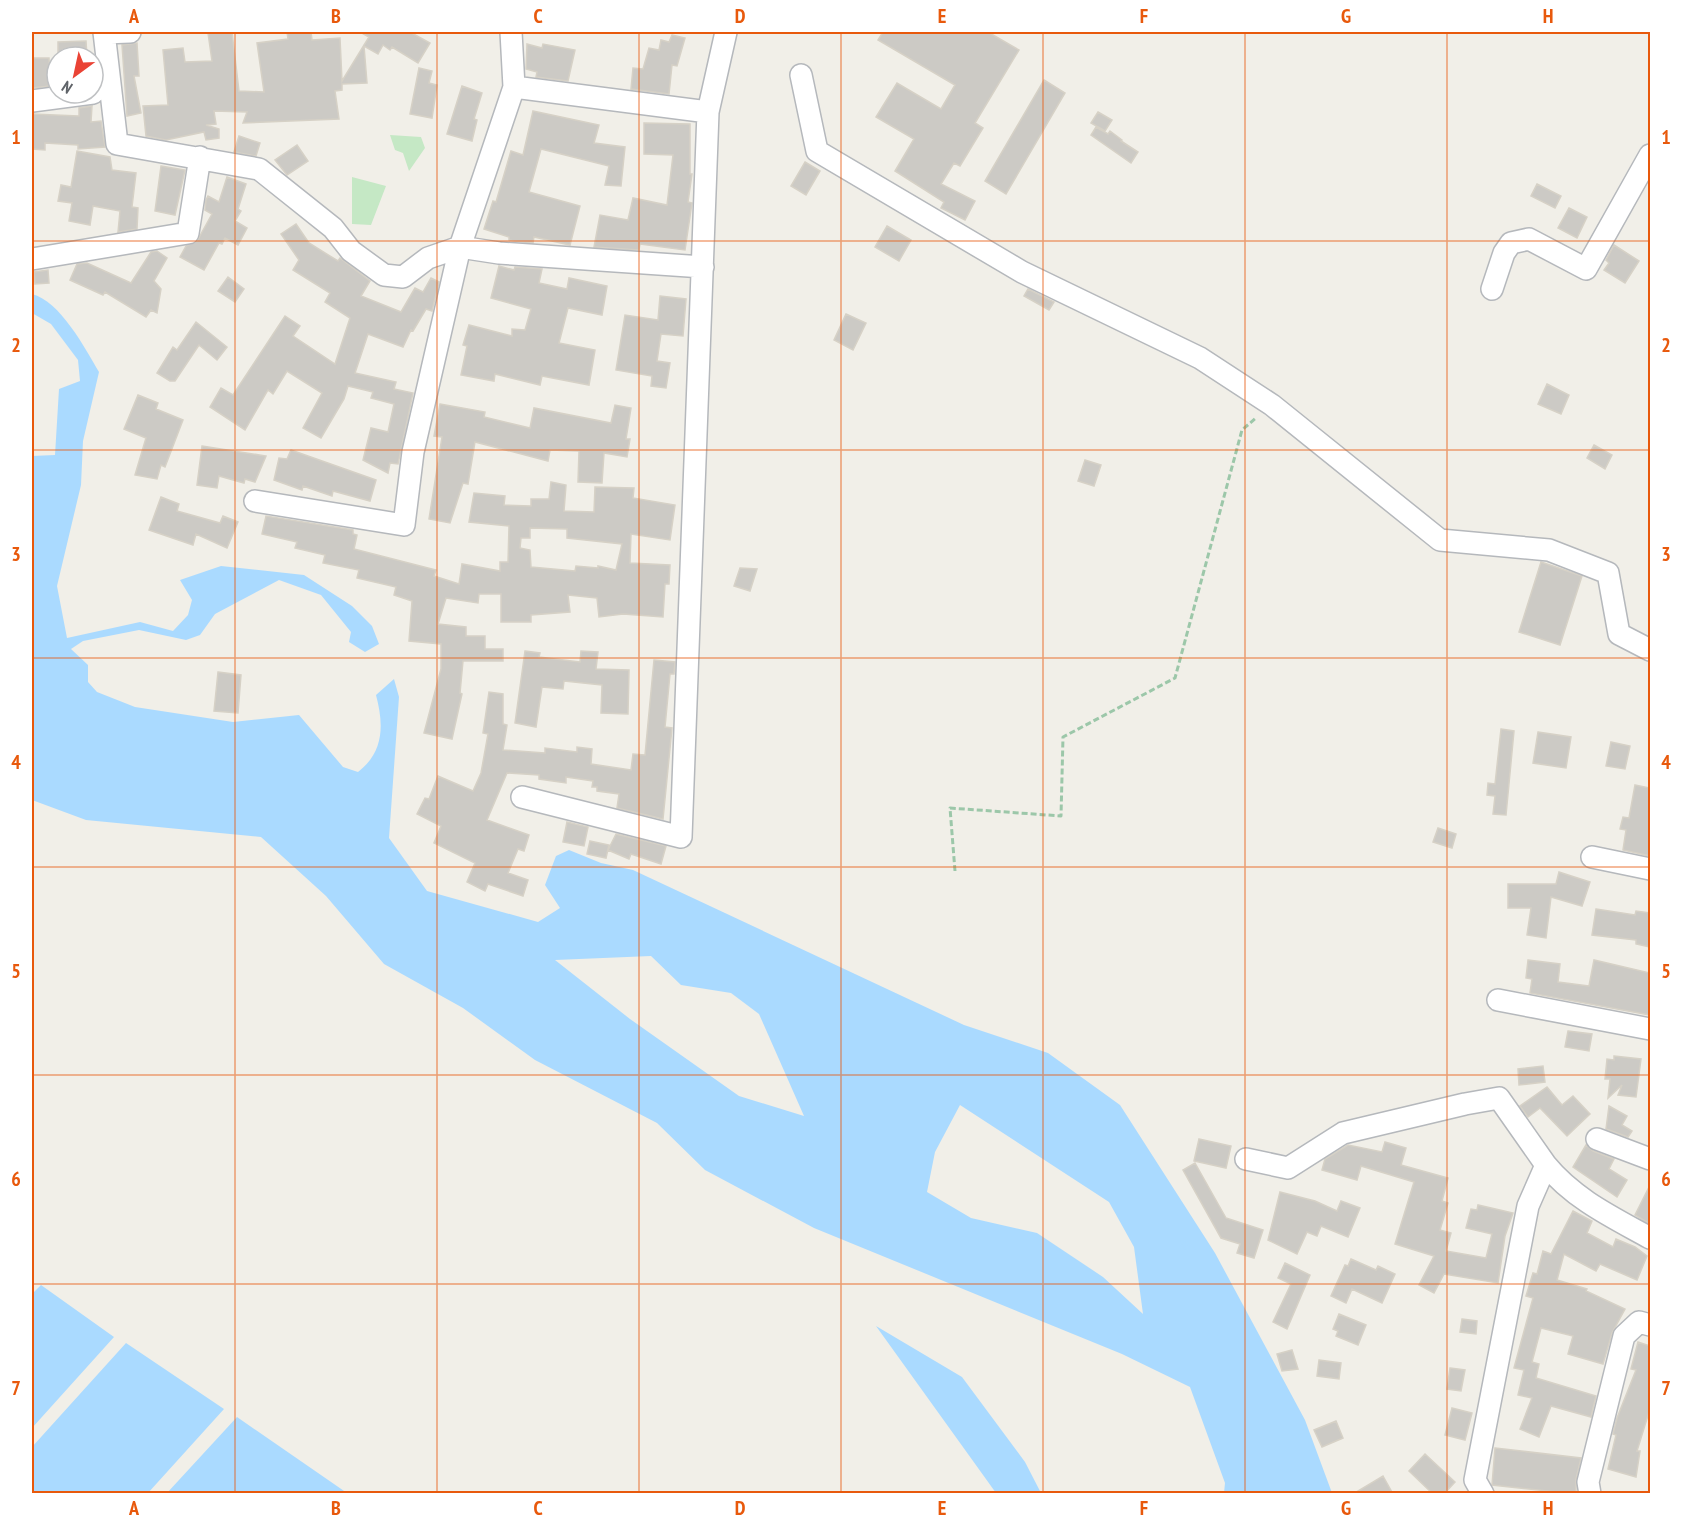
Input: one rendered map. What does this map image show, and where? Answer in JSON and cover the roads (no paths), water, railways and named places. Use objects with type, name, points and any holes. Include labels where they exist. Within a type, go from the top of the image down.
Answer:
[{"type":"street","points":[[104,32],[130,32]]},
{"type":"street","points":[[255,501],[404,525],[412,452],[460,246],[514,87],[511,32]]},
{"type":"street","points":[[522,797],[681,837],[708,112],[726,32]]},
{"type":"street","points":[[801,75],[818,151],[1022,272],[1200,357],[1272,405],[1440,540],[1549,550],[1608,573],[1619,634],[1650,650]]},
{"type":"street","points":[[514,87],[708,112]]},
{"type":"street","points":[[103,105],[117,144],[259,168],[333,228],[351,250],[384,275],[403,277],[428,258],[460,246],[499,253],[703,267]]},
{"type":"street","points":[[32,259],[189,233],[200,157]]},
{"type":"street","points":[[1492,289],[1504,253],[1511,243],[1520,241],[1529,240],[1586,269],[1650,157]]},
{"type":"street","points":[[1592,857],[1650,869]]},
{"type":"street","points":[[1498,1000],[1650,1029]]},
{"type":"street","points":[[1246,1159],[1288,1168],[1343,1133],[1499,1098],[1562,1185],[1594,1208],[1650,1238]]},
{"type":"street","points":[[1597,1139],[1650,1159]]},
{"type":"street","points":[[1483,1494],[1474,1480],[1528,1206],[1546,1165]]},
{"type":"street","points":[[1590,1494],[1588,1482],[1624,1336],[1639,1322],[1650,1324]]},
{"type":"water","points":[[32,294],[42,298],[62,315],[99,372],[83,441],[81,485],[57,586],[67,638],[140,622],[173,631],[188,615],[192,600],[180,580],[221,566],[304,575],[352,606],[372,626],[379,644],[365,652],[349,642],[351,632],[321,595],[279,580],[215,614],[200,635],[186,640],[139,630],[83,641],[71,649],[88,665],[88,682],[97,692],[135,707],[233,722],[299,715],[343,767],[358,772],[373,756],[380,737],[381,727],[376,695],[394,679],[399,697],[389,838],[427,891],[538,922],[560,908],[545,885],[556,856],[569,850],[601,863],[633,870],[964,1025],[1048,1053],[1120,1105],[1215,1253],[1305,1420],[1332,1493],[1224,1493],[1225,1483],[1190,1387],[1122,1354],[814,1228],[705,1170],[657,1123],[535,1060],[463,1008],[384,964],[326,896],[261,837],[86,820],[32,800],[32,456],[55,455],[59,389],[80,381],[78,360],[51,324],[32,313]],"holes":[[[651,956],[681,985],[731,993],[759,1014],[804,1116],[739,1096],[630,1019],[555,960]],[[960,1105],[1109,1202],[1134,1247],[1143,1314],[1103,1277],[1037,1233],[971,1218],[927,1192],[935,1152]]]},
{"type":"water","points":[[41,1285],[114,1337],[32,1428],[32,1294]]},
{"type":"water","points":[[876,1326],[962,1377],[1025,1462],[1041,1493],[996,1493]]},
{"type":"water","points":[[126,1343],[224,1409],[148,1493],[32,1493],[32,1447]]},
{"type":"water","points":[[237,1417],[347,1493],[167,1493]]}]
